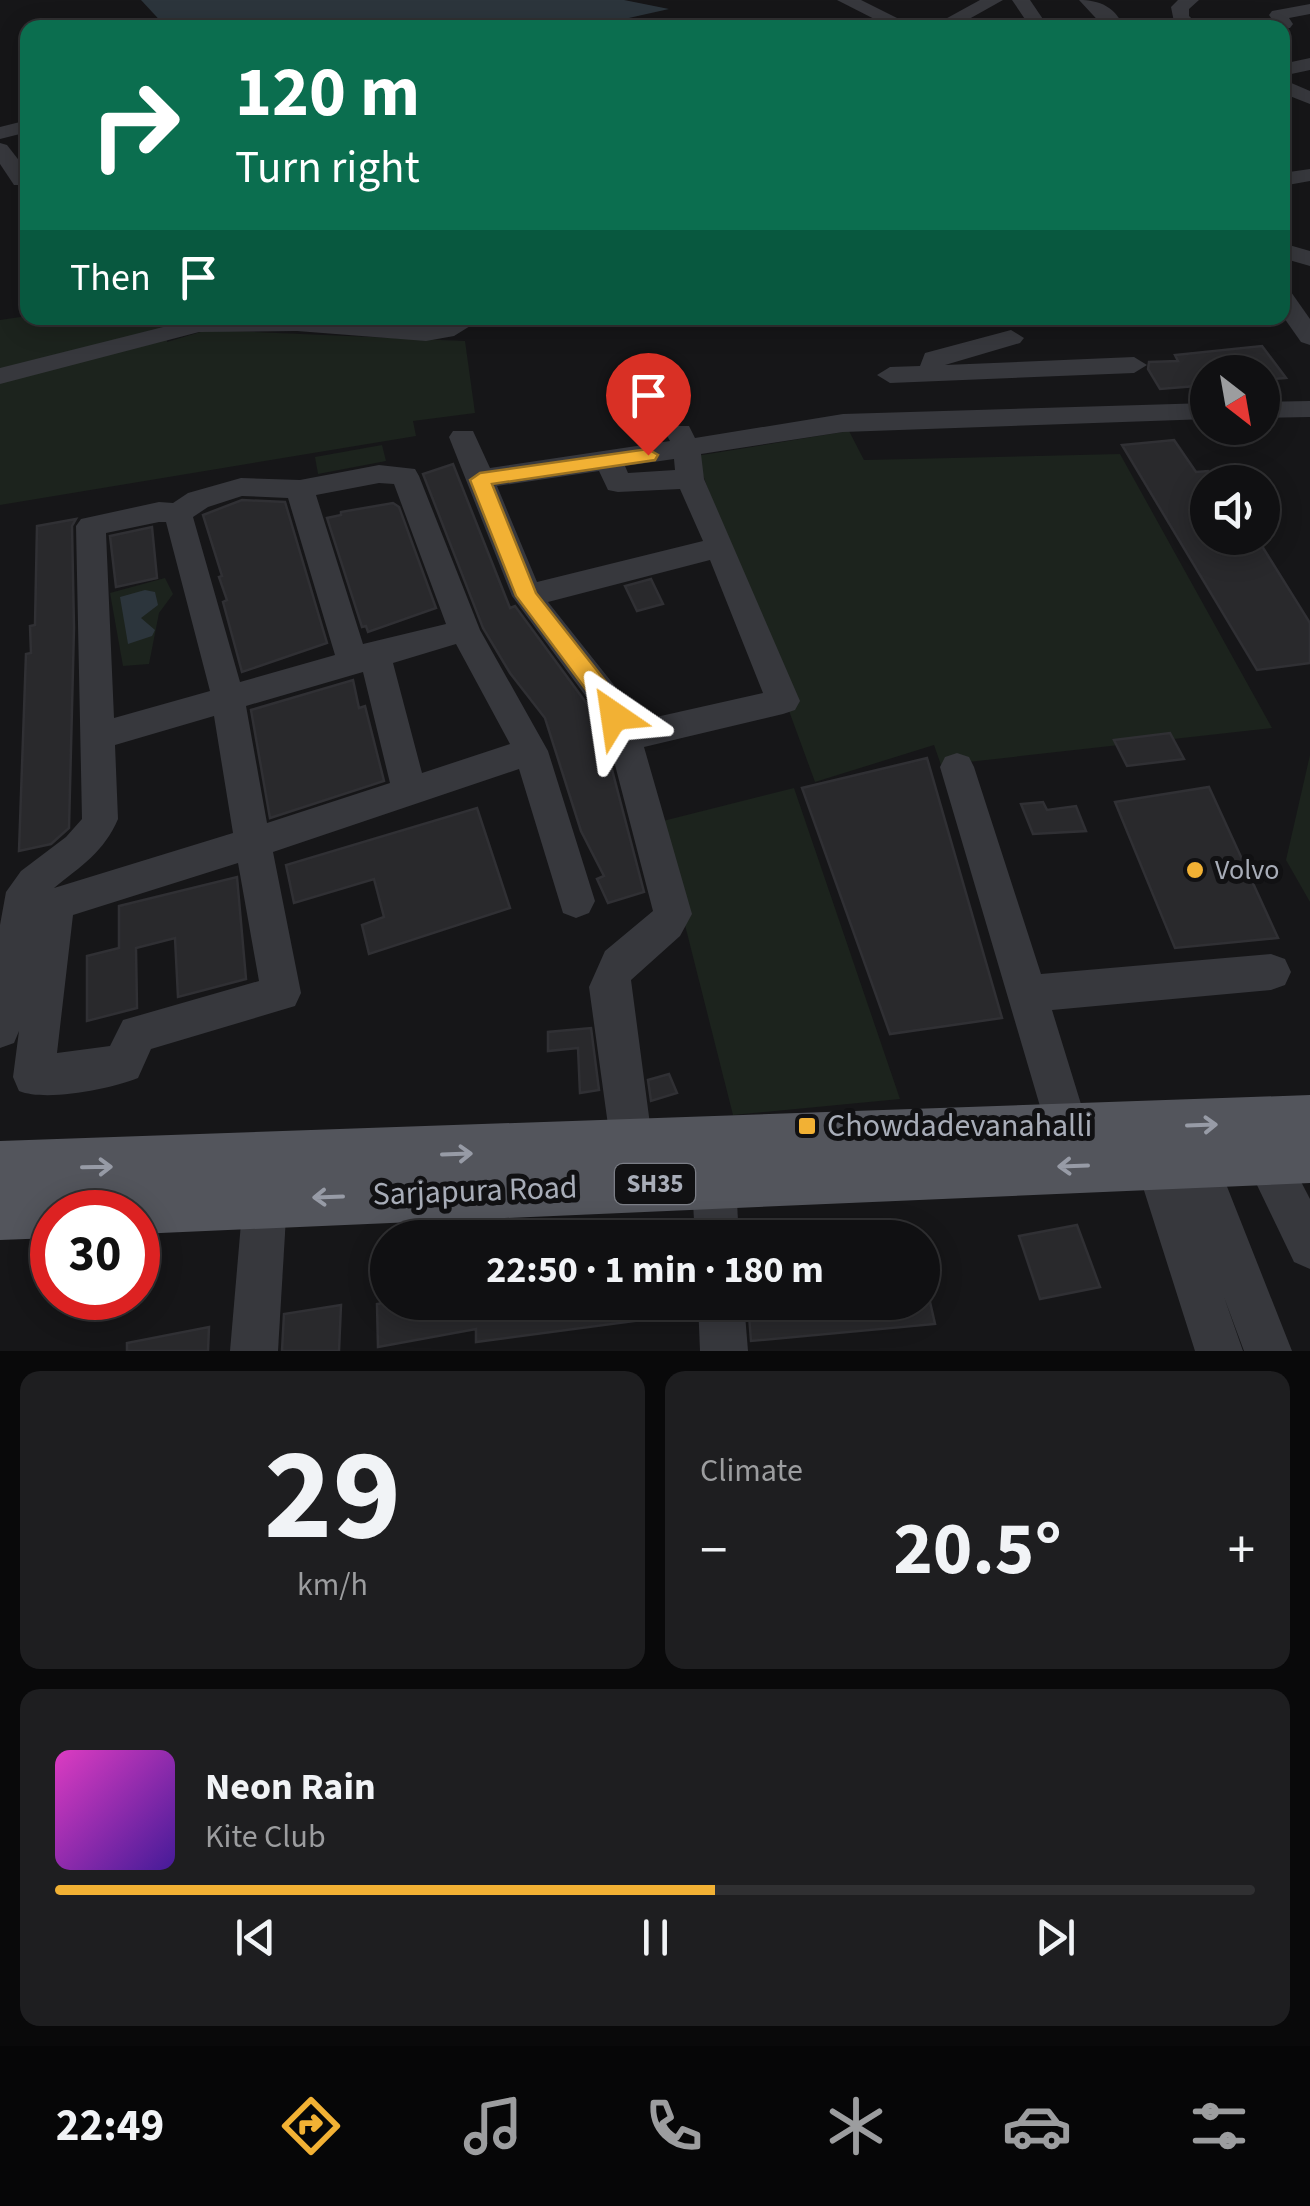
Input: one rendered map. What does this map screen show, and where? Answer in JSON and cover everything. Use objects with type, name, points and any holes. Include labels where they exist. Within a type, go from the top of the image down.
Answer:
[{"type":"main road","name":"Sarjapura Road","points":[[0,1213],[265,1200],[1068,1130],[1310,1121]]},
{"type":"main road","name":"Sarjapura Road","points":[[0,1168],[632,1147],[713,1162],[1176,1162],[1288,1158]]},
{"type":"street","points":[[846,0],[890,20]]},
{"type":"street","points":[[954,20],[994,0]]},
{"type":"street","points":[[1088,0],[1112,20]]},
{"type":"street","points":[[1183,20],[1180,7],[1190,0]]},
{"type":"street","points":[[1281,20],[1278,15],[1310,9]]},
{"type":"street","points":[[0,150],[20,177]]},
{"type":"street","points":[[1290,309],[1310,337]]},
{"type":"street","points":[[0,376],[199,325]]},
{"type":"street","points":[[310,325],[426,334],[445,332],[458,325]]},
{"type":"street","points":[[936,374],[931,359],[1011,338]]},
{"type":"street","points":[[890,376],[1130,356],[1160,412]]},
{"type":"street","points":[[1280,410],[1310,409]]},
{"type":"street","points":[[480,480],[609,460],[618,483],[685,454],[843,424],[1190,411]]},
{"type":"street","points":[[463,438],[527,596],[602,694],[624,738],[672,914],[667,926],[643,940],[610,974],[632,1147]]},
{"type":"street","points":[[624,738],[783,701],[685,454]]},
{"type":"street","points":[[0,1029],[26,892],[38,875],[78,848],[98,828],[91,526],[159,512],[178,513],[198,500],[240,487],[300,489],[378,474],[405,476],[464,630],[531,751],[576,901]]},
{"type":"street","points":[[300,489],[408,788]]},
{"type":"street","points":[[178,513],[228,698],[252,843],[281,993],[137,1034],[123,1064],[34,1077],[54,904],[252,843],[408,788],[531,751]]},
{"type":"street","points":[[527,596],[720,547]]},
{"type":"street","points":[[96,737],[363,656],[464,630]]},
{"type":"street","points":[[957,766],[1068,1130]]},
{"type":"street","points":[[1027,994],[1271,972]]},
{"type":"street","points":[[1288,1158],[1310,1246]]},
{"type":"street","points":[[713,1162],[717,1220]]},
{"type":"street","points":[[1176,1162],[1219,1351]]},
{"type":"street","points":[[1176,1162],[1268,1351]]},
{"type":"street","points":[[254,1351],[265,1200]]},
{"type":"street","points":[[722,1320],[724,1351]]},
{"type":"shaded area","points":[[141,0],[624,0],[669,9],[620,20],[160,20]]},
{"type":"shaded area","points":[[20,317],[20,325],[170,325],[167,342],[207,330],[465,341],[475,413],[413,421],[416,436],[0,505],[0,320]]},
{"type":"shaded area","points":[[849,431],[864,460],[1120,454],[1272,728],[941,765],[934,745],[815,782],[696,456]]},
{"type":"shaded area","points":[[382,445],[386,461],[318,474],[315,457]]},
{"type":"shaded area","points":[[165,578],[173,594],[159,613],[149,664],[123,666],[110,593]]},
{"type":"shaded area","points":[[145,590],[155,592],[158,605],[141,618],[155,630],[152,636],[128,644],[120,597]]},
{"type":"shaded area","points":[[1310,755],[1310,902],[1286,860]]},
{"type":"shaded area","points":[[794,788],[900,1099],[733,1115],[659,822]]},
{"type":"building","points":[[1262,346],[1269,355],[1190,355],[1190,386],[1160,389],[1148,369],[1149,362],[1178,361],[1175,355]]},
{"type":"building","points":[[1174,440],[1191,465],[1190,555],[1268,555],[1310,623],[1310,663],[1257,670],[1122,445]]},
{"type":"building","points":[[453,464],[510,608],[515,606],[587,704],[604,739],[644,892],[608,903],[597,879],[604,876],[581,831],[545,718],[510,673],[483,628],[423,474]]},
{"type":"building","points":[[242,500],[285,502],[327,643],[242,672],[223,602],[227,600],[219,577],[222,576],[203,515]]},
{"type":"building","points":[[393,503],[399,507],[436,608],[368,632],[366,626],[362,627],[327,518]]},
{"type":"building","points":[[76,519],[72,526],[74,628],[69,828],[51,844],[19,851],[26,654],[31,653],[30,626],[35,625],[37,526]]},
{"type":"building","points":[[152,527],[157,578],[116,587],[110,536]]},
{"type":"building","points":[[651,579],[663,604],[637,611],[625,586]]},
{"type":"building","points":[[353,680],[359,708],[365,706],[384,781],[270,818],[251,710]]},
{"type":"building","points":[[1170,733],[1184,759],[1127,766],[1114,740]]},
{"type":"building","points":[[927,758],[1002,1018],[890,1034],[802,788]]},
{"type":"building","name":"Volvo","points":[[1209,787],[1278,938],[1175,948],[1115,802]]},
{"type":"building","points":[[1043,802],[1047,810],[1076,806],[1086,831],[1033,834],[1021,804]]},
{"type":"building","points":[[477,808],[510,908],[369,954],[362,925],[384,917],[374,879],[294,903],[286,865]]},
{"type":"building","points":[[237,877],[246,979],[178,997],[175,938],[136,948],[137,1008],[87,1021],[87,956],[119,948],[119,906]]},
{"type":"building","points":[[591,1028],[599,1090],[580,1093],[578,1048],[548,1051],[548,1032]]},
{"type":"building","points":[[669,1074],[677,1093],[651,1101],[648,1080]]},
{"type":"building","points":[[1077,1225],[1100,1287],[1040,1299],[1019,1236]]},
{"type":"building","points":[[341,1305],[339,1351],[282,1351],[284,1314]]},
{"type":"building","points":[[377,1320],[642,1320],[476,1342],[476,1329],[378,1347]]},
{"type":"building","points":[[749,1320],[934,1320],[935,1324],[751,1341]]},
{"type":"building","points":[[209,1327],[208,1351],[127,1351],[127,1343]]},
{"type":"place","name":"Volvo","points":[[1195,870]]},
{"type":"place","name":"Chowdadevanahalli","points":[[807,1126]]},
{"type":"route","points":[[614,716],[602,694],[527,596],[480,480],[648,455]]}]
